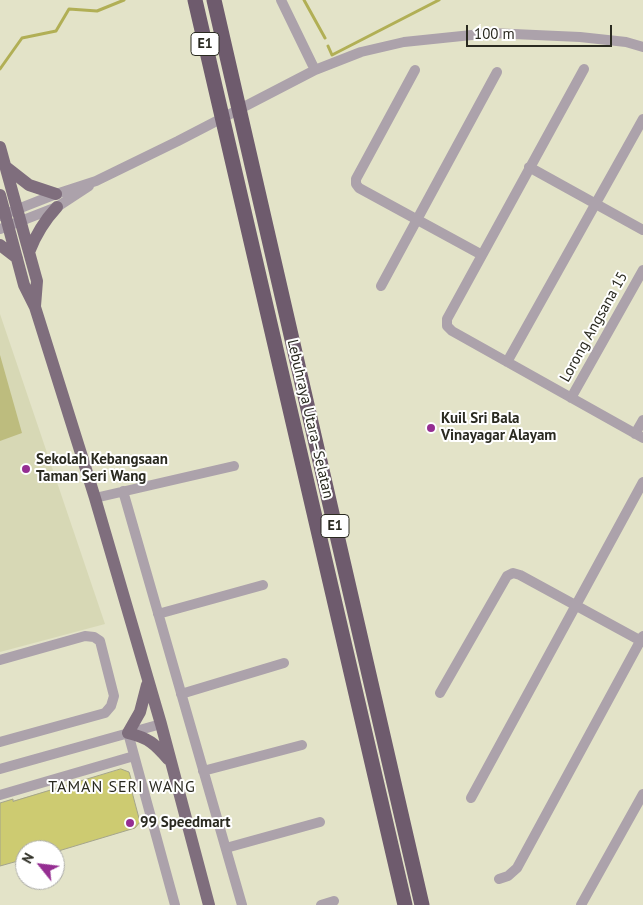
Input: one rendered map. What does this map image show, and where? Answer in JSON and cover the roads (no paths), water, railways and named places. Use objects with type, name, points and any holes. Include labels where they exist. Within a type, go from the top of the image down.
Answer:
[{"type":"highway","name":"Lebuhraya Utara–Selatan","points":[[195,0],[405,905]]},
{"type":"highway","name":"Lebuhraya Utara–Selatan","points":[[214,0],[422,905]]},
{"type":"main road","points":[[0,146],[37,281],[36,306]]},
{"type":"main road","points":[[6,167],[29,185],[56,194]]},
{"type":"main road","points":[[0,195],[3,221],[24,285],[36,306],[95,498],[161,724],[209,905]]},
{"type":"main road","points":[[29,252],[37,231],[57,207]]},
{"type":"main road","points":[[0,245],[16,258]]},
{"type":"main road","points":[[148,682],[144,704],[128,733],[142,736],[154,743],[171,763]]},
{"type":"street","points":[[281,0],[315,70]]},
{"type":"street","points":[[20,215],[56,194],[96,181],[178,142],[315,70],[361,52],[404,42],[491,33],[580,37],[626,42],[643,47]]},
{"type":"street","points":[[584,68],[447,319],[447,326],[452,331],[506,362],[639,436],[643,420]]},
{"type":"street","points":[[415,70],[356,179],[356,184],[359,188],[482,255]]},
{"type":"street","points":[[381,286],[497,72]]},
{"type":"street","points":[[506,362],[643,119]]},
{"type":"street","points":[[530,167],[643,230]]},
{"type":"street","points":[[3,221],[20,215],[57,207],[96,181]]},
{"type":"street","name":"Lorong Angsana 15","points":[[571,398],[643,270]]},
{"type":"street","points":[[95,498],[234,466]]},
{"type":"street","points":[[472,798],[643,482]]},
{"type":"street","points":[[123,491],[242,905]]},
{"type":"street","points":[[440,693],[507,576],[513,573],[642,639],[517,868],[508,876],[498,880]]},
{"type":"street","points":[[158,614],[263,585]]},
{"type":"street","points":[[0,660],[85,636],[94,637],[100,642],[114,696],[111,706],[105,713],[0,742]]},
{"type":"street","points":[[181,694],[284,663]]},
{"type":"street","points":[[0,769],[161,724]]},
{"type":"street","points":[[128,733],[175,905]]},
{"type":"street","points":[[203,771],[302,746]]},
{"type":"street","points":[[0,795],[134,756]]},
{"type":"street","points":[[581,905],[643,794]]},
{"type":"street","points":[[226,848],[320,822]]},
{"type":"street","points":[[321,905],[334,901]]},
{"type":"waterway","points":[[0,69],[22,38],[56,31],[69,9],[97,11],[124,0]]},
{"type":"waterway","points":[[304,0],[325,38]]},
{"type":"waterway","points":[[328,46],[332,55],[439,0]]},
{"type":"place","name":"Kuil Sri Bala Vinayagar Alayam","points":[[431,428]]},
{"type":"place","name":"Sekolah Kebangsaan Taman Seri Wang","points":[[26,469]]},
{"type":"place","name":"99 Speedmart","points":[[130,823]]},
{"type":"district","name":"TAMAN SERI WANG","points":[[122,787]]}]
